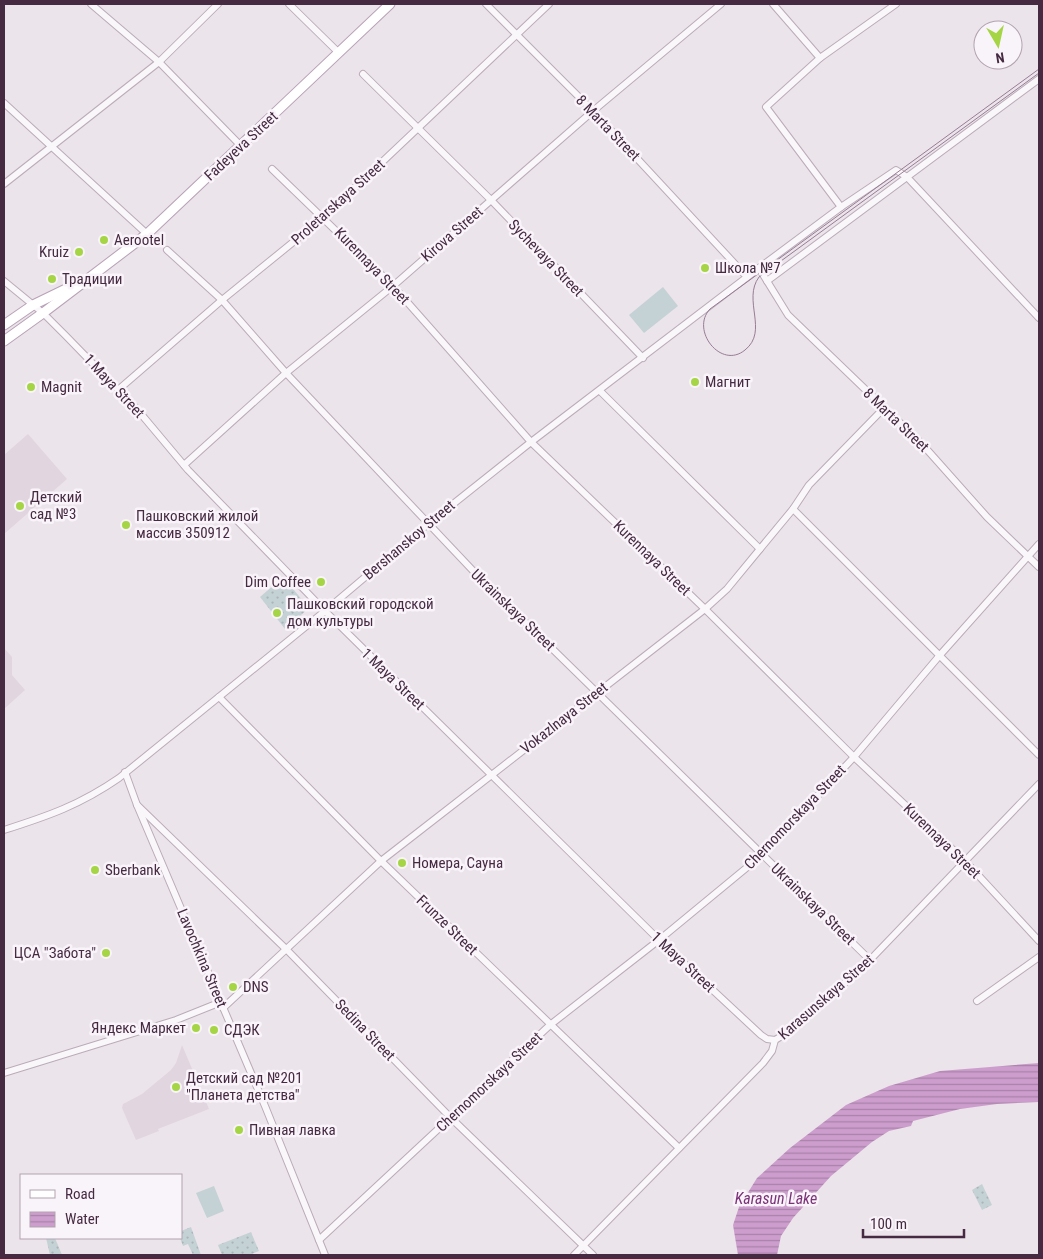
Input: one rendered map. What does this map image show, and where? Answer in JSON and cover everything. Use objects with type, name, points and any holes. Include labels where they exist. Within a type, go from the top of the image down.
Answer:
[{"type":"main road","name":"Fadeyeva Street","points":[[4,341],[147,234],[390,4]]},
{"type":"main road","name":"Fadeyeva Street","points":[[4,326],[33,305],[85,280]]},
{"type":"street","points":[[91,4],[158,62],[241,146]]},
{"type":"street","points":[[4,184],[158,62],[218,4]]},
{"type":"street","points":[[289,4],[339,53]]},
{"type":"street","name":"8 Marta Street","points":[[486,4],[593,111],[747,277]]},
{"type":"street","name":"Proletarskaya Street","points":[[118,390],[222,300],[324,217],[549,4]]},
{"type":"street","name":"Kirova Street","points":[[184,465],[286,373],[393,286],[593,111],[721,4]]},
{"type":"street","points":[[774,4],[820,58]]},
{"type":"street","points":[[841,207],[766,107],[820,58],[896,4]]},
{"type":"street","name":"Sychevaya Street","points":[[363,74],[491,200],[643,358]]},
{"type":"street","points":[[768,281],[1039,79]]},
{"type":"street","points":[[4,103],[147,234]]},
{"type":"street","name":"Kurennaya Street","points":[[272,169],[324,217],[393,286],[531,442],[705,609],[854,757],[966,862],[1039,941]]},
{"type":"street","name":"Bershanskoy Street","points":[[4,830],[65,810],[101,790],[219,697],[428,524],[531,442],[758,268],[841,207],[896,170],[907,177]]},
{"type":"street","points":[[907,177],[1039,318]]},
{"type":"street","name":"Ukrainskaya Street","points":[[167,250],[222,300],[286,373],[478,576],[870,960]]},
{"type":"street","name":"8 Marta Street","points":[[758,268],[788,315],[922,444],[988,517],[1039,567]]},
{"type":"street","name":"1 Maya Street","points":[[4,281],[43,313],[136,408],[184,465],[324,612],[659,940],[761,1035],[767,1039],[775,1040]]},
{"type":"street","points":[[600,391],[760,549]]},
{"type":"street","name":"Vokazlnaya Street","points":[[222,1005],[288,950],[382,861],[705,609],[727,589],[792,509],[808,485],[884,408]]},
{"type":"street","points":[[792,509],[1039,755]]},
{"type":"street","name":"Chernomorskaya Street","points":[[319,1240],[550,1025],[659,940],[762,855],[854,757],[940,655],[1039,544]]},
{"type":"street","name":"Frunze Street","points":[[219,697],[382,861],[679,1148]]},
{"type":"street","name":"Lavochkina Street","points":[[125,772],[137,805],[269,1115],[325,1255]]},
{"type":"street","name":"Karasunskaya Street","points":[[574,1255],[763,1063],[772,1051],[775,1040],[792,1030],[870,960],[1039,784]]},
{"type":"street","name":"Sedina Street","points":[[137,805],[288,950],[452,1118],[593,1255]]},
{"type":"street","points":[[977,1001],[1039,957]]},
{"type":"street","points":[[4,1073],[222,1005]]},
{"type":"shaded area","points":[[663,287],[678,306],[644,333],[629,315]]},
{"type":"shaded area","name":"Детский сад №3","points":[[28,434],[67,479],[4,534],[4,455]]},
{"type":"shaded area","points":[[283,577],[309,608],[285,629],[260,597]]},
{"type":"shaded area","points":[[4,648],[12,657],[12,675],[25,690],[4,709]]},
{"type":"shaded area","name":"Детский сад №201 \"Планета детства\"","points":[[182,1045],[209,1109],[158,1129],[159,1131],[136,1140],[122,1108],[123,1104],[142,1094],[171,1070],[176,1063]]},
{"type":"shaded area","points":[[982,1184],[992,1205],[982,1210],[972,1190]]},
{"type":"shaded area","points":[[214,1186],[224,1211],[207,1218],[196,1193]]},
{"type":"shaded area","points":[[191,1227],[201,1255],[193,1255],[188,1244],[183,1246],[180,1239],[182,1239],[182,1231]]},
{"type":"shaded area","points":[[251,1232],[259,1251],[249,1255],[222,1255],[218,1245]]},
{"type":"shaded area","points":[[46,1239],[55,1239],[62,1255],[50,1255]]},
{"type":"water","name":"Karasun Lake","points":[[1039,1063],[1039,1102],[997,1104],[960,1109],[913,1121],[911,1126],[889,1131],[872,1142],[831,1176],[793,1218],[781,1236],[777,1255],[738,1255],[733,1225],[739,1207],[757,1178],[790,1148],[846,1105],[889,1086],[940,1071]]},
{"type":"tram line","points":[[1039,69],[710,309],[705,318],[704,327],[711,345],[727,355],[736,355],[745,350],[752,342],[755,334],[753,295],[759,277],[1039,73]]},
{"type":"place","name":"Aerootel","points":[[104,240]]},
{"type":"place","name":"Kruiz","points":[[79,252]]},
{"type":"place","name":"Школа №7","points":[[705,268]]},
{"type":"place","name":"Традиции","points":[[52,279]]},
{"type":"place","name":"Магнит","points":[[695,382]]},
{"type":"place","name":"Magnit","points":[[31,387]]},
{"type":"place","name":"Детский сад №3","points":[[20,506]]},
{"type":"place","name":"Пашковский жилой массив 350912","points":[[126,525]]},
{"type":"place","name":"Dim Coffee","points":[[321,582]]},
{"type":"place","name":"Пашковский городской дом культуры","points":[[277,613]]},
{"type":"place","name":"Номера, Сауна","points":[[402,863]]},
{"type":"place","name":"Sberbank","points":[[95,870]]},
{"type":"place","name":"ЦСА \"Забота\"","points":[[106,953]]},
{"type":"place","name":"DNS","points":[[233,987]]},
{"type":"place","name":"Яндекс Маркет","points":[[196,1028]]},
{"type":"place","name":"СДЭК","points":[[214,1030]]},
{"type":"place","name":"Детский сад №201 \"Планета детства\"","points":[[176,1087]]},
{"type":"place","name":"Пивная лавка","points":[[239,1130]]}]
